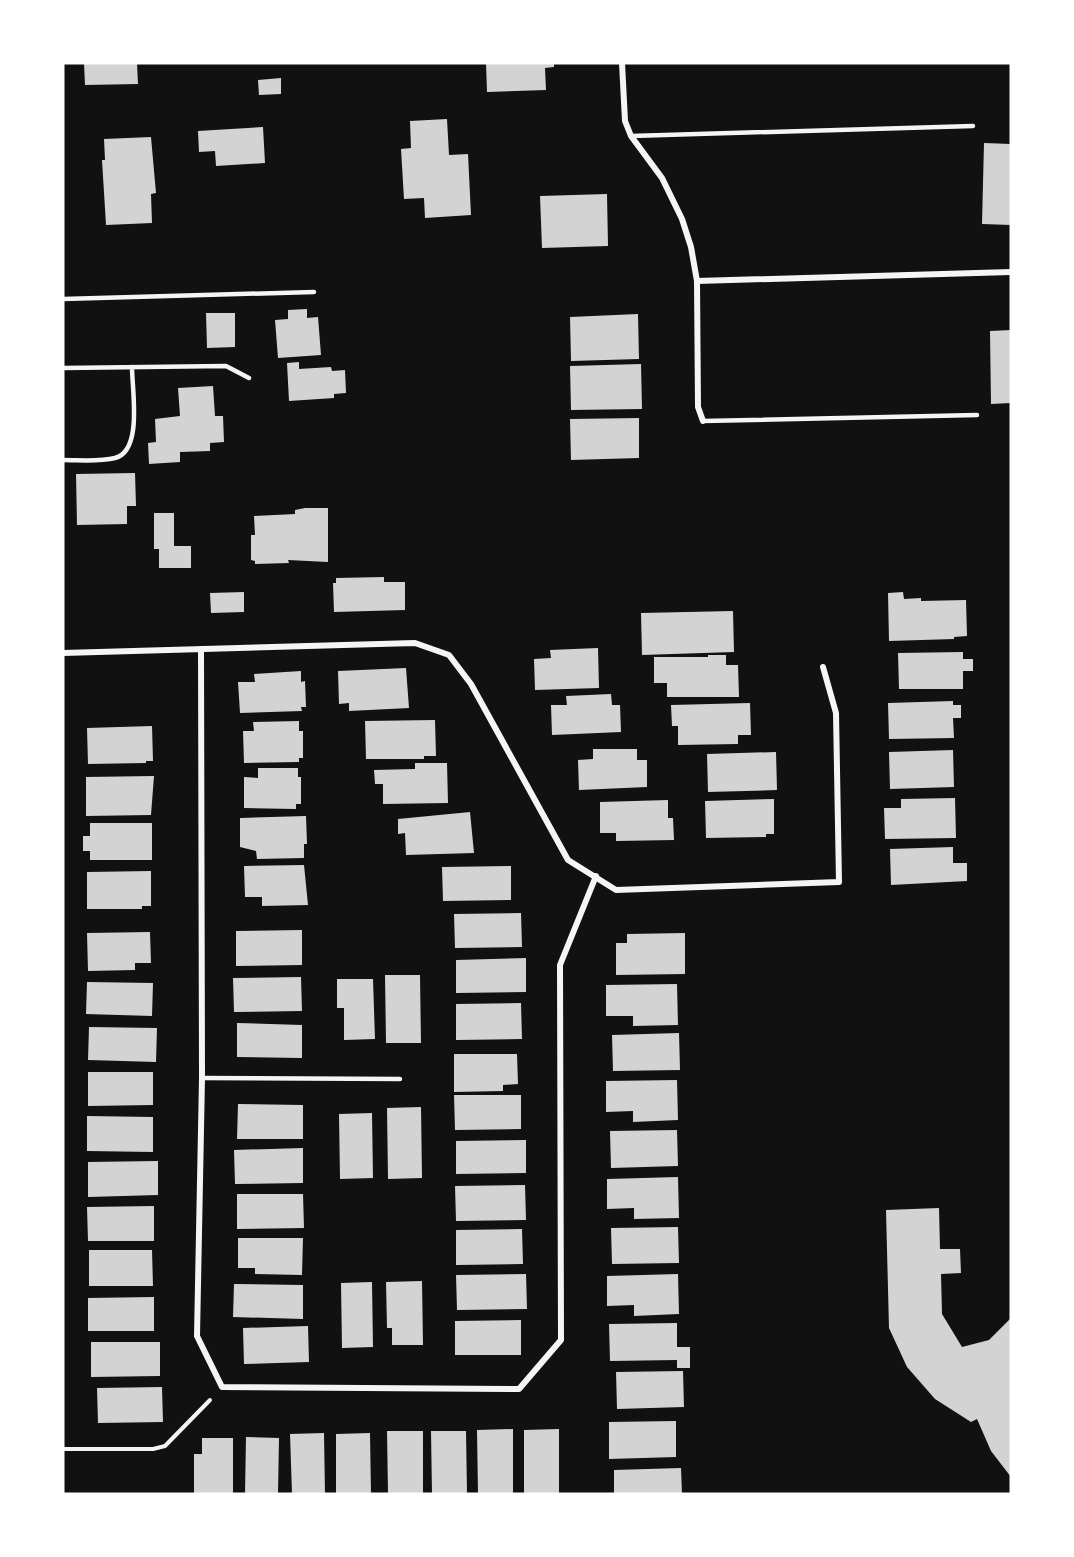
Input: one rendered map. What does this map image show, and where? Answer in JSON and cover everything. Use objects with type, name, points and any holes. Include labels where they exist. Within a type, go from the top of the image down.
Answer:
[{"type":"street","points":[[622,63],[625,121],[631,136],[662,178],[673,198],[691,247],[697,281],[698,408],[703,421]]},
{"type":"street","points":[[697,281],[1011,272]]},
{"type":"street","points":[[63,652],[416,643],[449,655],[471,684],[568,860],[616,890],[839,882],[836,713],[823,667]]},
{"type":"street","points":[[201,649],[202,1078],[197,1336],[222,1387],[519,1389],[561,1340],[560,964],[596,876]]},
{"type":"lane","points":[[631,136],[973,126]]},
{"type":"lane","points":[[63,299],[314,292]]},
{"type":"lane","points":[[63,368],[226,366],[249,378]]},
{"type":"lane","points":[[63,460],[117,458],[130,449],[134,433],[132,367]]},
{"type":"lane","points":[[703,421],[977,415]]},
{"type":"lane","points":[[202,1078],[400,1079]]},
{"type":"path","points":[[63,1449],[153,1449],[165,1446],[222,1387]]},
{"type":"building","points":[[84,63],[137,63],[138,84],[85,85]]},
{"type":"building","points":[[486,63],[554,63],[554,67],[545,68],[546,90],[487,92]]},
{"type":"building","points":[[281,78],[281,94],[259,95],[258,80]]},
{"type":"building","points":[[447,119],[449,155],[468,154],[471,215],[425,218],[424,198],[404,199],[401,149],[411,148],[410,121]]},
{"type":"building","points":[[263,127],[265,163],[216,166],[215,151],[199,152],[198,131]]},
{"type":"building","points":[[151,137],[156,193],[151,194],[152,223],[106,225],[102,160],[105,160],[104,139]]},
{"type":"building","points":[[984,143],[1011,144],[1011,225],[982,224]]},
{"type":"building","points":[[607,194],[608,246],[542,248],[540,196]]},
{"type":"building","points":[[307,309],[307,318],[318,317],[321,355],[278,358],[275,320],[288,319],[288,310]]},
{"type":"building","points":[[206,313],[235,313],[235,347],[207,348]]},
{"type":"building","points":[[638,314],[639,359],[571,361],[570,317]]},
{"type":"building","points":[[1011,330],[1011,403],[991,404],[990,331]]},
{"type":"building","points":[[299,362],[299,369],[331,367],[332,371],[345,370],[346,393],[334,394],[334,398],[289,401],[287,363]]},
{"type":"building","points":[[641,364],[642,409],[571,410],[570,366]]},
{"type":"building","points":[[213,386],[215,416],[223,416],[224,442],[210,443],[210,451],[180,452],[180,462],[149,464],[148,443],[156,442],[155,419],[180,416],[178,388]]},
{"type":"building","points":[[639,418],[639,458],[571,460],[570,419]]},
{"type":"building","points":[[135,473],[136,506],[127,506],[127,524],[77,525],[76,474]]},
{"type":"building","points":[[328,508],[328,562],[288,560],[289,563],[255,564],[255,561],[251,560],[251,535],[255,535],[254,516],[295,514],[295,510]]},
{"type":"building","points":[[154,513],[174,513],[174,546],[191,546],[191,568],[159,568],[159,549],[154,549]]},
{"type":"building","points":[[384,577],[384,582],[405,582],[405,610],[334,612],[333,583],[336,583],[336,578]]},
{"type":"building","points":[[244,592],[244,612],[211,613],[210,593]]},
{"type":"building","points":[[903,592],[904,599],[966,600],[967,636],[954,637],[954,639],[889,641],[888,593]]},
{"type":"building","points":[[733,611],[734,652],[642,655],[641,613]]},
{"type":"building","points":[[598,648],[599,688],[535,690],[534,659],[551,658],[550,650]]},
{"type":"building","points":[[963,652],[963,659],[973,659],[973,671],[963,671],[963,689],[899,689],[898,653]]},
{"type":"building","points":[[708,655],[726,655],[726,665],[738,665],[739,697],[667,697],[667,683],[654,683],[654,657],[708,657]]},
{"type":"building","points":[[406,668],[409,708],[349,711],[349,703],[339,704],[338,671]]},
{"type":"building","points":[[301,671],[301,682],[305,681],[306,707],[301,707],[302,711],[240,713],[238,682],[255,682],[254,674]]},
{"type":"building","points":[[611,694],[612,705],[620,705],[621,732],[552,735],[551,705],[567,705],[566,696]]},
{"type":"building","points":[[953,701],[953,705],[961,705],[961,718],[953,718],[954,738],[889,739],[888,703]]},
{"type":"building","points":[[750,703],[751,735],[738,735],[738,744],[678,745],[678,726],[672,726],[671,705]]},
{"type":"building","points":[[435,720],[436,756],[424,756],[424,759],[366,759],[365,721]]},
{"type":"building","points":[[299,721],[299,731],[303,731],[303,758],[299,758],[299,762],[244,763],[243,731],[254,731],[253,722]]},
{"type":"building","points":[[152,726],[153,761],[88,764],[87,728]]},
{"type":"building","points":[[593,749],[637,749],[637,760],[647,760],[647,787],[579,790],[578,760],[593,759]]},
{"type":"building","points":[[953,750],[954,787],[890,789],[889,752]]},
{"type":"building","points":[[776,752],[777,790],[708,792],[707,754]]},
{"type":"building","points":[[415,763],[447,763],[448,803],[383,804],[383,784],[375,784],[374,770],[415,769]]},
{"type":"building","points":[[258,768],[298,768],[298,777],[301,777],[301,804],[296,804],[296,809],[244,808],[244,777],[258,778]]},
{"type":"building","points":[[154,776],[151,815],[86,816],[86,777]]},
{"type":"building","points":[[955,798],[956,838],[885,839],[884,808],[901,808],[901,799]]},
{"type":"building","points":[[774,799],[774,834],[766,834],[766,837],[706,838],[705,801]]},
{"type":"building","points":[[668,800],[668,818],[673,818],[674,840],[616,841],[616,833],[600,833],[600,802]]},
{"type":"building","points":[[470,812],[474,853],[406,855],[405,833],[398,834],[398,819]]},
{"type":"building","points":[[306,816],[307,844],[304,844],[304,858],[257,859],[256,851],[240,847],[240,818]]},
{"type":"building","points":[[90,823],[152,823],[152,860],[90,860],[90,851],[83,851],[83,836],[90,836]]},
{"type":"building","points":[[953,847],[953,863],[967,863],[967,881],[891,885],[890,849]]},
{"type":"building","points":[[304,865],[308,905],[262,906],[262,897],[245,897],[244,866]]},
{"type":"building","points":[[511,866],[511,900],[443,901],[442,867]]},
{"type":"building","points":[[151,871],[151,906],[142,906],[142,909],[87,909],[87,872]]},
{"type":"building","points":[[521,913],[522,947],[455,948],[454,914]]},
{"type":"building","points":[[302,930],[302,965],[236,966],[236,931]]},
{"type":"building","points":[[150,932],[151,963],[135,963],[135,970],[88,971],[87,933]]},
{"type":"building","points":[[685,933],[685,974],[616,975],[616,943],[627,943],[627,934]]},
{"type":"building","points":[[526,958],[526,992],[456,993],[456,960]]},
{"type":"building","points":[[385,975],[420,975],[421,1043],[386,1043]]},
{"type":"building","points":[[301,977],[302,1011],[234,1012],[233,978]]},
{"type":"building","points":[[337,979],[373,979],[375,1039],[344,1040],[344,1008],[337,1008]]},
{"type":"building","points":[[87,982],[153,983],[152,1016],[86,1014]]},
{"type":"building","points":[[677,984],[678,1025],[633,1026],[633,1016],[606,1016],[606,985]]},
{"type":"building","points":[[521,1003],[522,1039],[456,1040],[456,1004]]},
{"type":"building","points":[[237,1023],[302,1025],[302,1058],[237,1057]]},
{"type":"building","points":[[89,1027],[157,1028],[156,1062],[88,1060]]},
{"type":"building","points":[[679,1033],[680,1070],[613,1071],[612,1035]]},
{"type":"building","points":[[454,1054],[517,1054],[518,1084],[503,1085],[503,1091],[454,1092]]},
{"type":"building","points":[[88,1072],[153,1072],[153,1105],[88,1106]]},
{"type":"building","points":[[677,1080],[678,1120],[633,1122],[633,1111],[606,1112],[606,1081]]},
{"type":"building","points":[[454,1095],[521,1095],[521,1129],[455,1130]]},
{"type":"building","points":[[238,1104],[303,1105],[303,1139],[237,1139]]},
{"type":"building","points":[[421,1107],[422,1178],[388,1179],[387,1108]]},
{"type":"building","points":[[372,1113],[373,1178],[340,1179],[339,1114]]},
{"type":"building","points":[[87,1116],[153,1117],[153,1152],[87,1151]]},
{"type":"building","points":[[677,1130],[678,1166],[611,1168],[610,1131]]},
{"type":"building","points":[[526,1140],[526,1173],[456,1174],[456,1141]]},
{"type":"building","points":[[303,1148],[303,1183],[235,1184],[234,1150]]},
{"type":"building","points":[[158,1161],[158,1195],[88,1197],[88,1162]]},
{"type":"building","points":[[678,1177],[679,1218],[634,1219],[634,1208],[607,1209],[607,1179]]},
{"type":"building","points":[[525,1185],[526,1220],[456,1221],[455,1186]]},
{"type":"building","points":[[237,1194],[303,1194],[304,1228],[237,1229]]},
{"type":"building","points":[[154,1206],[154,1241],[88,1241],[87,1207]]},
{"type":"building","points":[[939,1208],[940,1249],[960,1249],[961,1273],[941,1274],[942,1314],[962,1347],[989,1340],[1011,1318],[1011,1477],[991,1451],[977,1419],[971,1422],[935,1399],[907,1367],[889,1328],[886,1210]]},
{"type":"building","points":[[678,1227],[679,1263],[612,1264],[611,1228]]},
{"type":"building","points":[[522,1229],[523,1264],[456,1265],[456,1230]]},
{"type":"building","points":[[238,1238],[303,1238],[302,1275],[255,1274],[255,1268],[238,1268]]},
{"type":"building","points":[[89,1250],[152,1250],[153,1286],[89,1286]]},
{"type":"building","points":[[526,1274],[527,1309],[457,1310],[456,1275]]},
{"type":"building","points":[[678,1274],[679,1314],[634,1316],[634,1305],[607,1306],[607,1276]]},
{"type":"building","points":[[422,1281],[423,1345],[392,1345],[392,1328],[387,1328],[386,1282]]},
{"type":"building","points":[[372,1282],[373,1347],[342,1348],[341,1283]]},
{"type":"building","points":[[234,1284],[303,1285],[303,1319],[233,1317]]},
{"type":"building","points":[[154,1297],[154,1331],[88,1331],[88,1298]]},
{"type":"building","points":[[521,1320],[521,1355],[455,1355],[455,1321]]},
{"type":"building","points":[[677,1323],[677,1347],[690,1347],[690,1368],[677,1368],[677,1360],[610,1361],[609,1324]]},
{"type":"building","points":[[308,1326],[309,1362],[244,1364],[243,1328]]},
{"type":"building","points":[[91,1342],[160,1342],[160,1376],[91,1377]]},
{"type":"building","points":[[683,1371],[684,1407],[617,1409],[616,1372]]},
{"type":"building","points":[[162,1387],[163,1422],[98,1423],[97,1388]]},
{"type":"building","points":[[676,1421],[676,1457],[609,1459],[609,1422]]},
{"type":"building","points":[[513,1429],[513,1494],[478,1494],[477,1430]]},
{"type":"building","points":[[559,1429],[559,1494],[524,1494],[524,1430]]},
{"type":"building","points":[[387,1431],[423,1431],[423,1494],[388,1494]]},
{"type":"building","points":[[431,1431],[466,1431],[467,1494],[432,1494]]},
{"type":"building","points":[[324,1433],[325,1494],[292,1494],[290,1434]]},
{"type":"building","points":[[370,1433],[371,1494],[336,1494],[336,1434]]},
{"type":"building","points":[[246,1437],[279,1438],[278,1494],[245,1494]]},
{"type":"building","points":[[202,1438],[233,1438],[233,1494],[194,1494],[194,1454],[202,1454]]},
{"type":"building","points":[[681,1468],[682,1494],[614,1494],[614,1470]]}]
